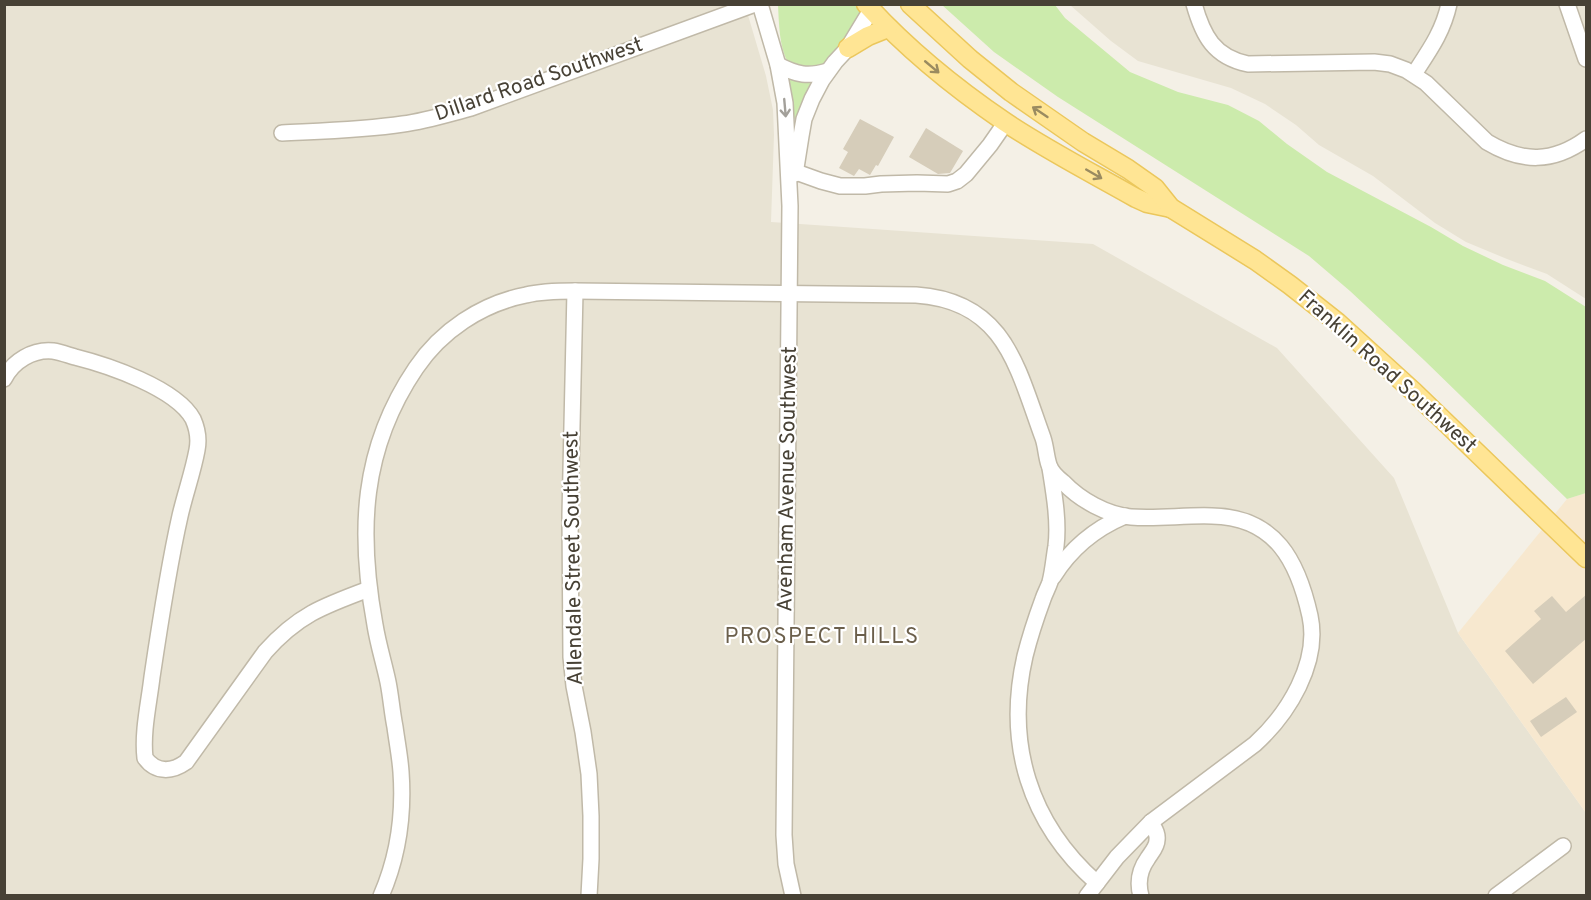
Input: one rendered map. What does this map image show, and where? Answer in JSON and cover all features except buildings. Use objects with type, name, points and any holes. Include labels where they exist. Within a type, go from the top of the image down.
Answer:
[{"type":"main road","name":"Franklin Road Southwest","points":[[910,4],[970,59],[1011,92],[1155,188],[1171,208],[1255,260],[1337,322],[1585,554]]},
{"type":"main road","name":"Franklin Road Southwest","points":[[870,6],[888,28],[955,86],[1006,122],[1136,198],[1171,208]]},
{"type":"main road","points":[[848,48],[888,28]]},
{"type":"street","name":"Dillard Road Southwest","points":[[282,133],[342,130],[431,119],[471,108],[755,4]]},
{"type":"street","name":"Avenham Avenue Southwest","points":[[760,4],[778,65],[785,103],[790,206],[784,835],[786,864],[793,896]]},
{"type":"street","name":"Avenham Avenue Southwest","points":[[768,4],[768,31]]},
{"type":"street","points":[[1194,4],[1206,36],[1213,46],[1225,56],[1236,61],[1390,64],[1413,74],[1426,83],[1487,142],[1514,155],[1544,158],[1562,153],[1587,139]]},
{"type":"street","points":[[1413,74],[1438,36],[1449,4]]},
{"type":"street","points":[[1567,4],[1587,60]]},
{"type":"street","name":"Avenham Avenue Southwest","points":[[790,206],[804,119],[812,99],[828,71],[848,48],[870,6]]},
{"type":"street","points":[[778,65],[791,72],[807,75],[817,75],[828,71]]},
{"type":"street","points":[[796,172],[840,186],[948,184],[966,174],[1006,122]]},
{"type":"street","points":[[382,895],[395,854],[402,798],[401,770],[388,682],[369,589],[366,552],[368,487],[375,457],[393,407],[407,381],[424,356],[458,324],[503,301],[548,291],[933,296],[958,303],[981,316],[994,328],[1008,348],[1044,443],[1054,496],[1056,544],[1050,582],[1025,657],[1019,710],[1020,751],[1034,798],[1044,820],[1092,889],[1117,857],[1151,822],[1267,733],[1284,710],[1302,678],[1310,651],[1311,625],[1296,569],[1285,551],[1264,531],[1230,517],[1125,516],[1105,510],[1078,495],[1050,467]]},
{"type":"street","name":"Allendale Street Southwest","points":[[575,291],[570,515],[571,657],[589,774],[591,859],[589,896]]},
{"type":"street","points":[[4,379],[12,367],[23,358],[53,351],[111,368],[147,383],[177,401],[195,425],[198,449],[180,514],[162,605],[149,701],[144,747],[145,758],[155,768],[172,770],[186,762],[265,652],[293,624],[327,604],[369,589]]},
{"type":"street","points":[[1050,582],[1075,548],[1106,524],[1125,516]]},
{"type":"street","points":[[1141,896],[1140,873],[1155,848],[1157,840],[1157,833],[1151,822]]},
{"type":"street","points":[[1496,896],[1563,846]]},
{"type":"shaded area","points":[[5,5],[745,5],[766,76],[773,110],[771,222],[1093,244],[1277,348],[1394,478],[1458,633],[1586,813],[1586,895],[5,896]]},
{"type":"shaded area","points":[[1070,5],[1586,5],[1586,299],[1547,274],[1466,242],[1435,223],[1373,176],[1319,145],[1296,125],[1265,104],[1231,88],[1138,61]]},
{"type":"shaded area","points":[[1586,493],[1586,813],[1458,633],[1567,499]]},
{"type":"green space","points":[[778,5],[855,5],[863,13],[861,20],[823,66],[814,71],[788,63],[781,42]]},
{"type":"green space","points":[[942,5],[1055,5],[1065,18],[1130,72],[1178,92],[1228,105],[1259,121],[1327,172],[1463,246],[1545,281],[1586,307],[1586,493],[1567,499],[1424,360],[1309,256],[1058,97],[994,52]]},
{"type":"green space","points":[[788,75],[814,80],[796,119],[793,118]]},
{"type":"district","name":"PROSPECT HILLS","points":[[822,637]]}]
